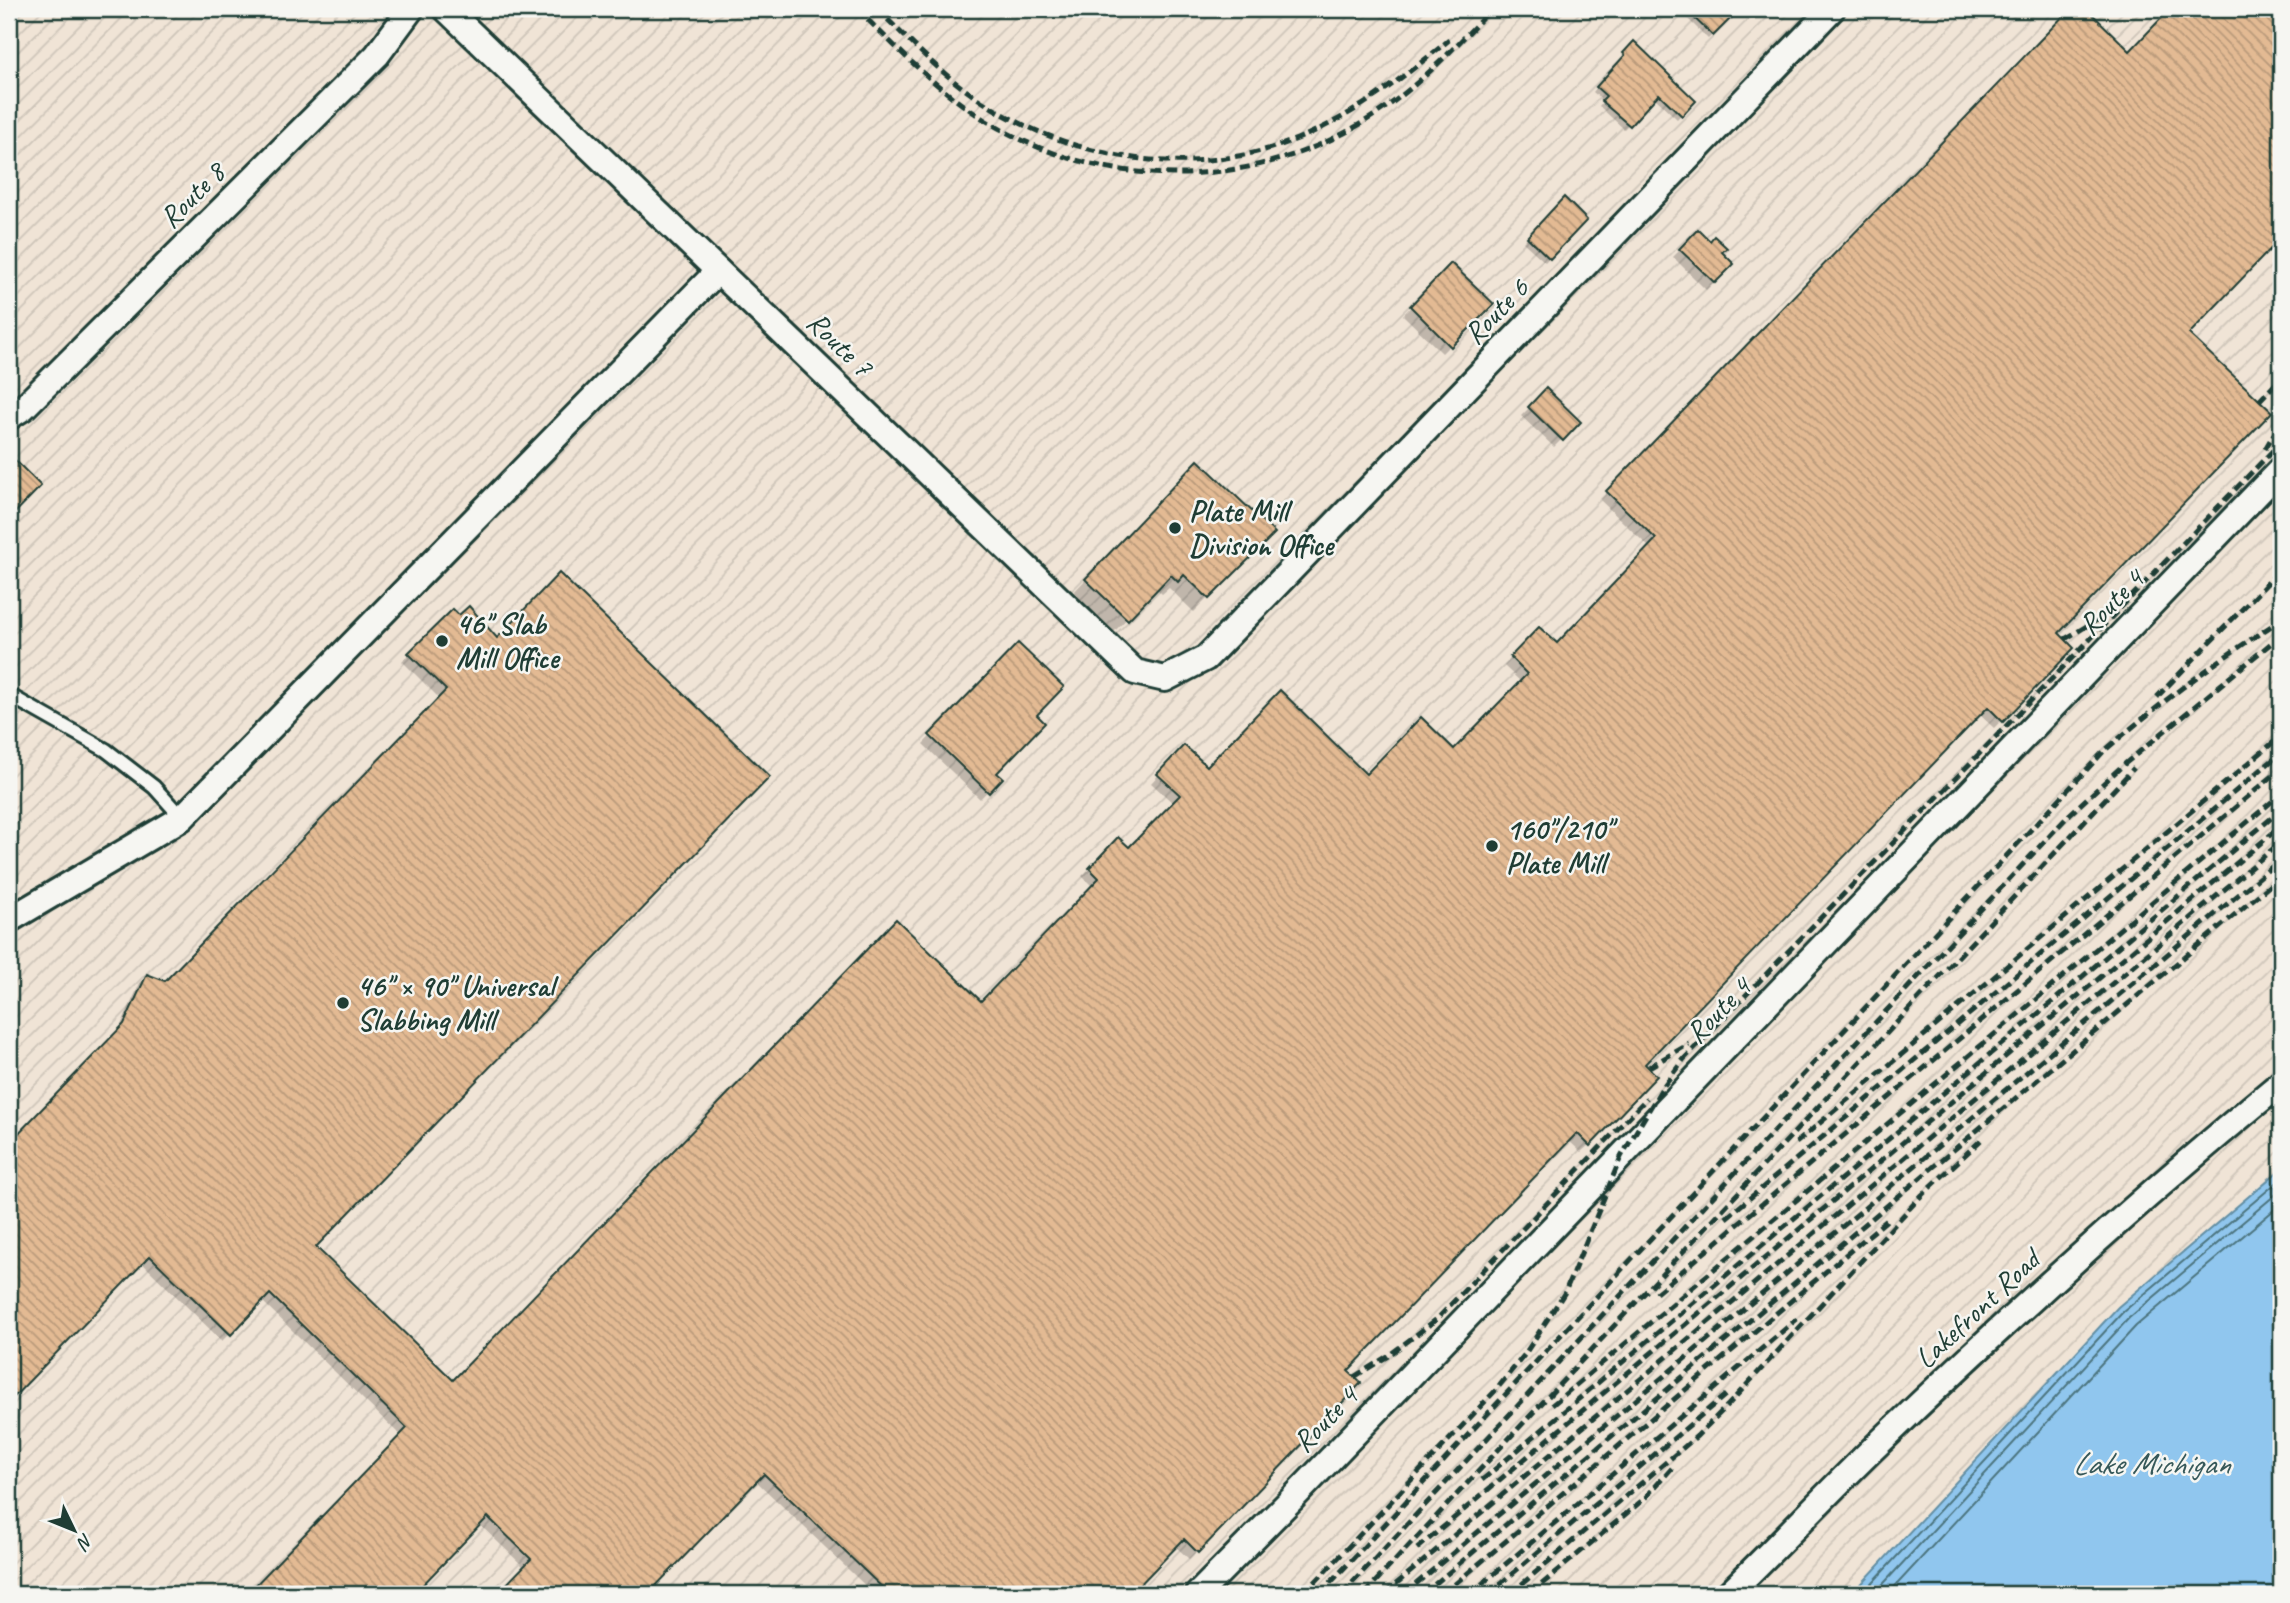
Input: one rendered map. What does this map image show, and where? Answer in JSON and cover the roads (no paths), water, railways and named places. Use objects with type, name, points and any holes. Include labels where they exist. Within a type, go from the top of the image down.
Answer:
[{"type":"street","name":"Route 8","points":[[9,417],[23,408],[377,55],[411,9]]},
{"type":"street","name":"Route 7","points":[[446,9],[1135,672],[1165,679],[1206,658]]},
{"type":"street","name":"Route 6","points":[[1206,658],[1832,9]]},
{"type":"street","points":[[9,920],[182,818],[718,271]]},
{"type":"street","name":"Route 4","points":[[1198,1594],[1302,1489],[2281,468]]},
{"type":"street","name":"Lakefront Road","points":[[1728,1594],[1877,1445],[2014,1316],[2203,1147],[2281,1083]]},
{"type":"lane","points":[[9,695],[106,750],[154,787],[182,818]]},
{"type":"water","name":"Lake Michigan","points":[[2281,1169],[2281,1594],[1852,1594],[2118,1307]]},
{"type":"railway","points":[[857,9],[950,95],[985,120],[1032,144],[1082,162],[1133,171],[1185,174],[1237,169],[1288,157],[1336,137],[1382,110],[1412,87],[1491,9]]},
{"type":"railway","points":[[877,9],[944,72],[967,91],[1003,114],[1081,147],[1164,161],[1206,160],[1248,154],[1311,133],[1373,98],[1449,40]]},
{"type":"railway","points":[[2259,401],[2281,378]]},
{"type":"railway","points":[[2265,449],[2281,422]]},
{"type":"railway","points":[[1304,1594],[1496,1390],[1525,1354],[1565,1292],[1621,1157],[1662,1088],[1684,1059],[2281,442]]},
{"type":"railway","points":[[2157,697],[2281,569]]},
{"type":"railway","points":[[2065,639],[2102,617]]},
{"type":"railway","points":[[1320,1594],[2104,751],[2190,682],[2281,620]]},
{"type":"railway","points":[[1342,1594],[2070,814],[2121,767],[2281,635]]},
{"type":"railway","points":[[1796,1143],[2281,736]]},
{"type":"railway","points":[[1726,1218],[2281,753]]},
{"type":"railway","points":[[1364,1594],[2134,768]]},
{"type":"railway","points":[[1656,1293],[2281,769]]},
{"type":"railway","points":[[1552,1405],[2281,794]]},
{"type":"railway","points":[[1482,1480],[2281,810]]},
{"type":"railway","points":[[1417,1549],[2281,826]]},
{"type":"railway","points":[[1384,1594],[2281,842]]},
{"type":"railway","points":[[1404,1594],[2281,859]]},
{"type":"railway","points":[[1423,1594],[2281,876]]},
{"type":"railway","points":[[1649,1067],[1689,1044]]},
{"type":"railway","points":[[1354,1377],[1388,1356],[1437,1319],[1647,1098]]},
{"type":"railway","points":[[1510,1594],[1697,1436],[1922,1195],[1981,1140]]},
{"type":"railway","points":[[1443,1594],[1887,1220]]},
{"type":"railway","points":[[1470,1594],[1797,1319]]},
{"type":"railway","points":[[1488,1594],[1729,1392]]},
{"type":"railway","points":[[1530,1594],[1645,1498],[1672,1468]]},
{"type":"place","name":"Plate Mill Division Office","points":[[1175,528]]},
{"type":"place","name":"46\" Slab Mill Office","points":[[442,641]]},
{"type":"place","name":"160\"/210\" Plate Mill","points":[[1492,846]]},
{"type":"place","name":"46\" × 90\" Universal Slabbing Mill","points":[[343,1003]]}]
